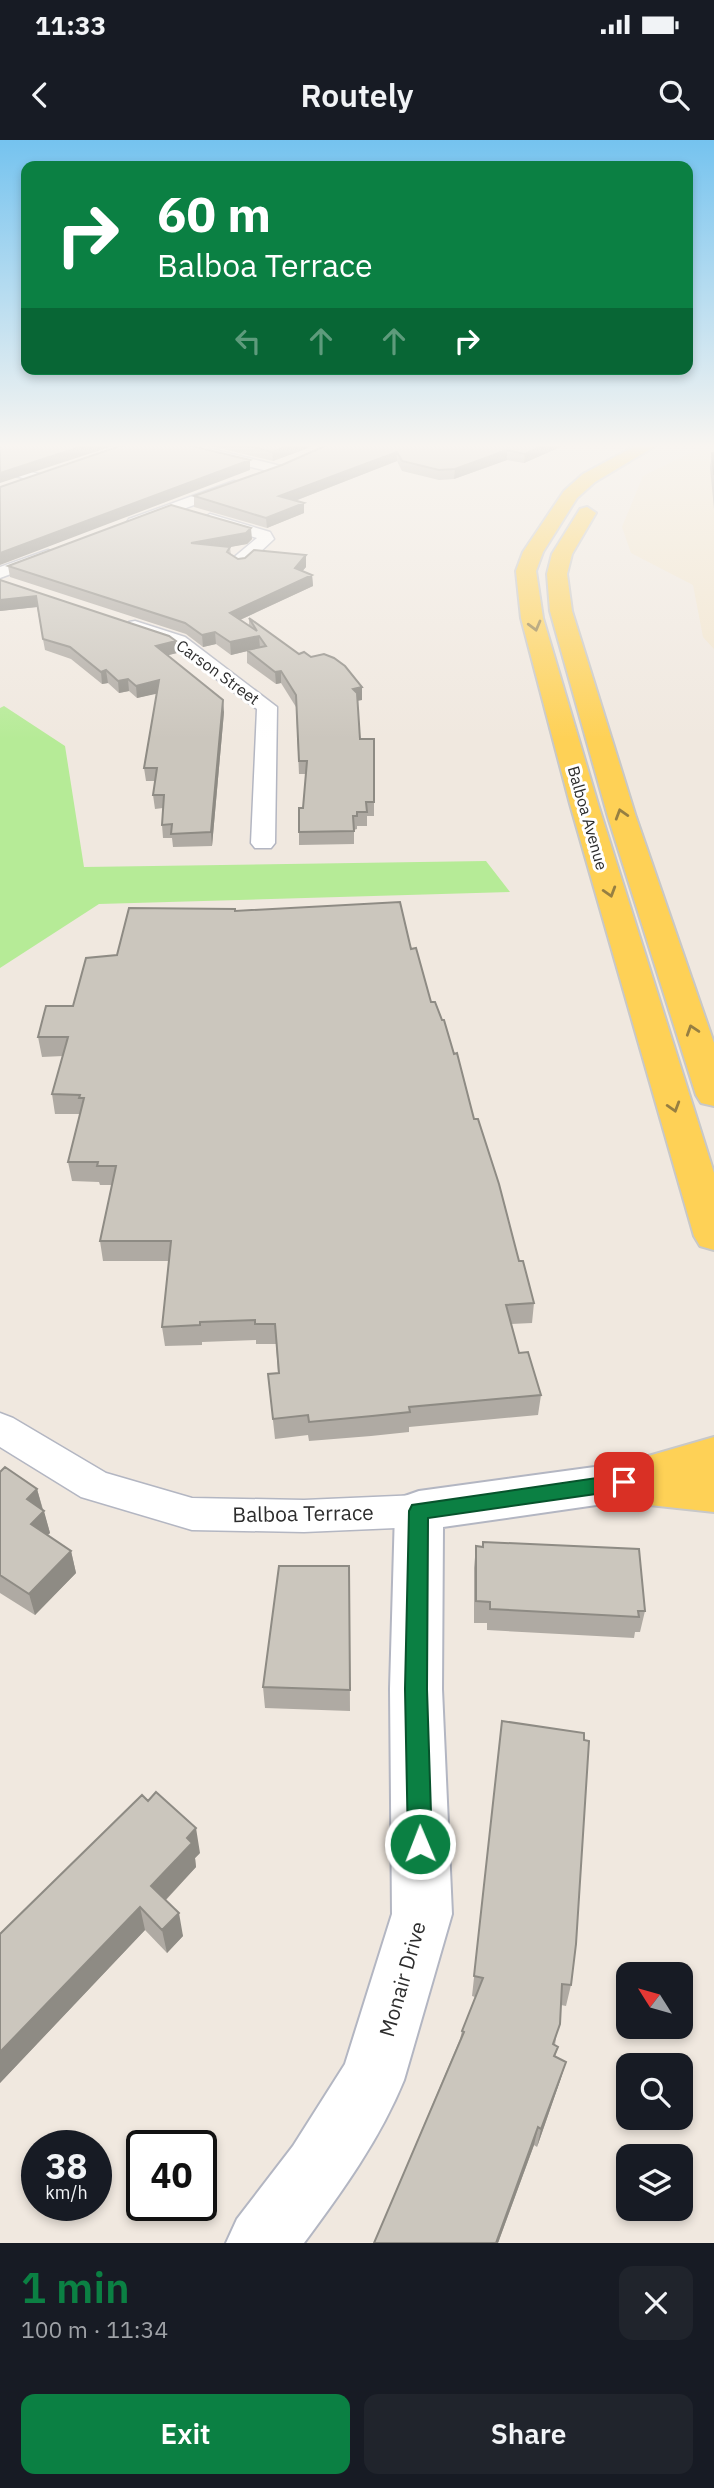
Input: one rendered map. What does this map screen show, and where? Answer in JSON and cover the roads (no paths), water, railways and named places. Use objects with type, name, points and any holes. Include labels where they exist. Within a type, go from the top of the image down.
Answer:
[{"type":"main road","name":"Balboa Avenue","points":[[539,543],[526,571],[531,608],[587,817],[714,1236]]},
{"type":"main road","name":"Balboa Avenue","points":[[569,543],[562,554],[557,574],[561,611],[622,817],[714,1095]]},
{"type":"main road","points":[[624,1482],[714,1456]]},
{"type":"main road","points":[[624,1482],[714,1493]]},
{"type":"street","points":[[238,563],[261,543]]},
{"type":"street","points":[[4,580],[61,550]]},
{"type":"street","name":"Carson Street","points":[[115,620],[178,641],[267,707],[263,844]]},
{"type":"street","name":"Balboa Terrace","points":[[0,1428],[95,1486],[192,1514],[304,1516],[419,1511],[624,1482]]},
{"type":"street","name":"Monair Drive","points":[[261,2243],[317,2169],[372,2080],[422,1914],[416,1689],[419,1511]]}]
